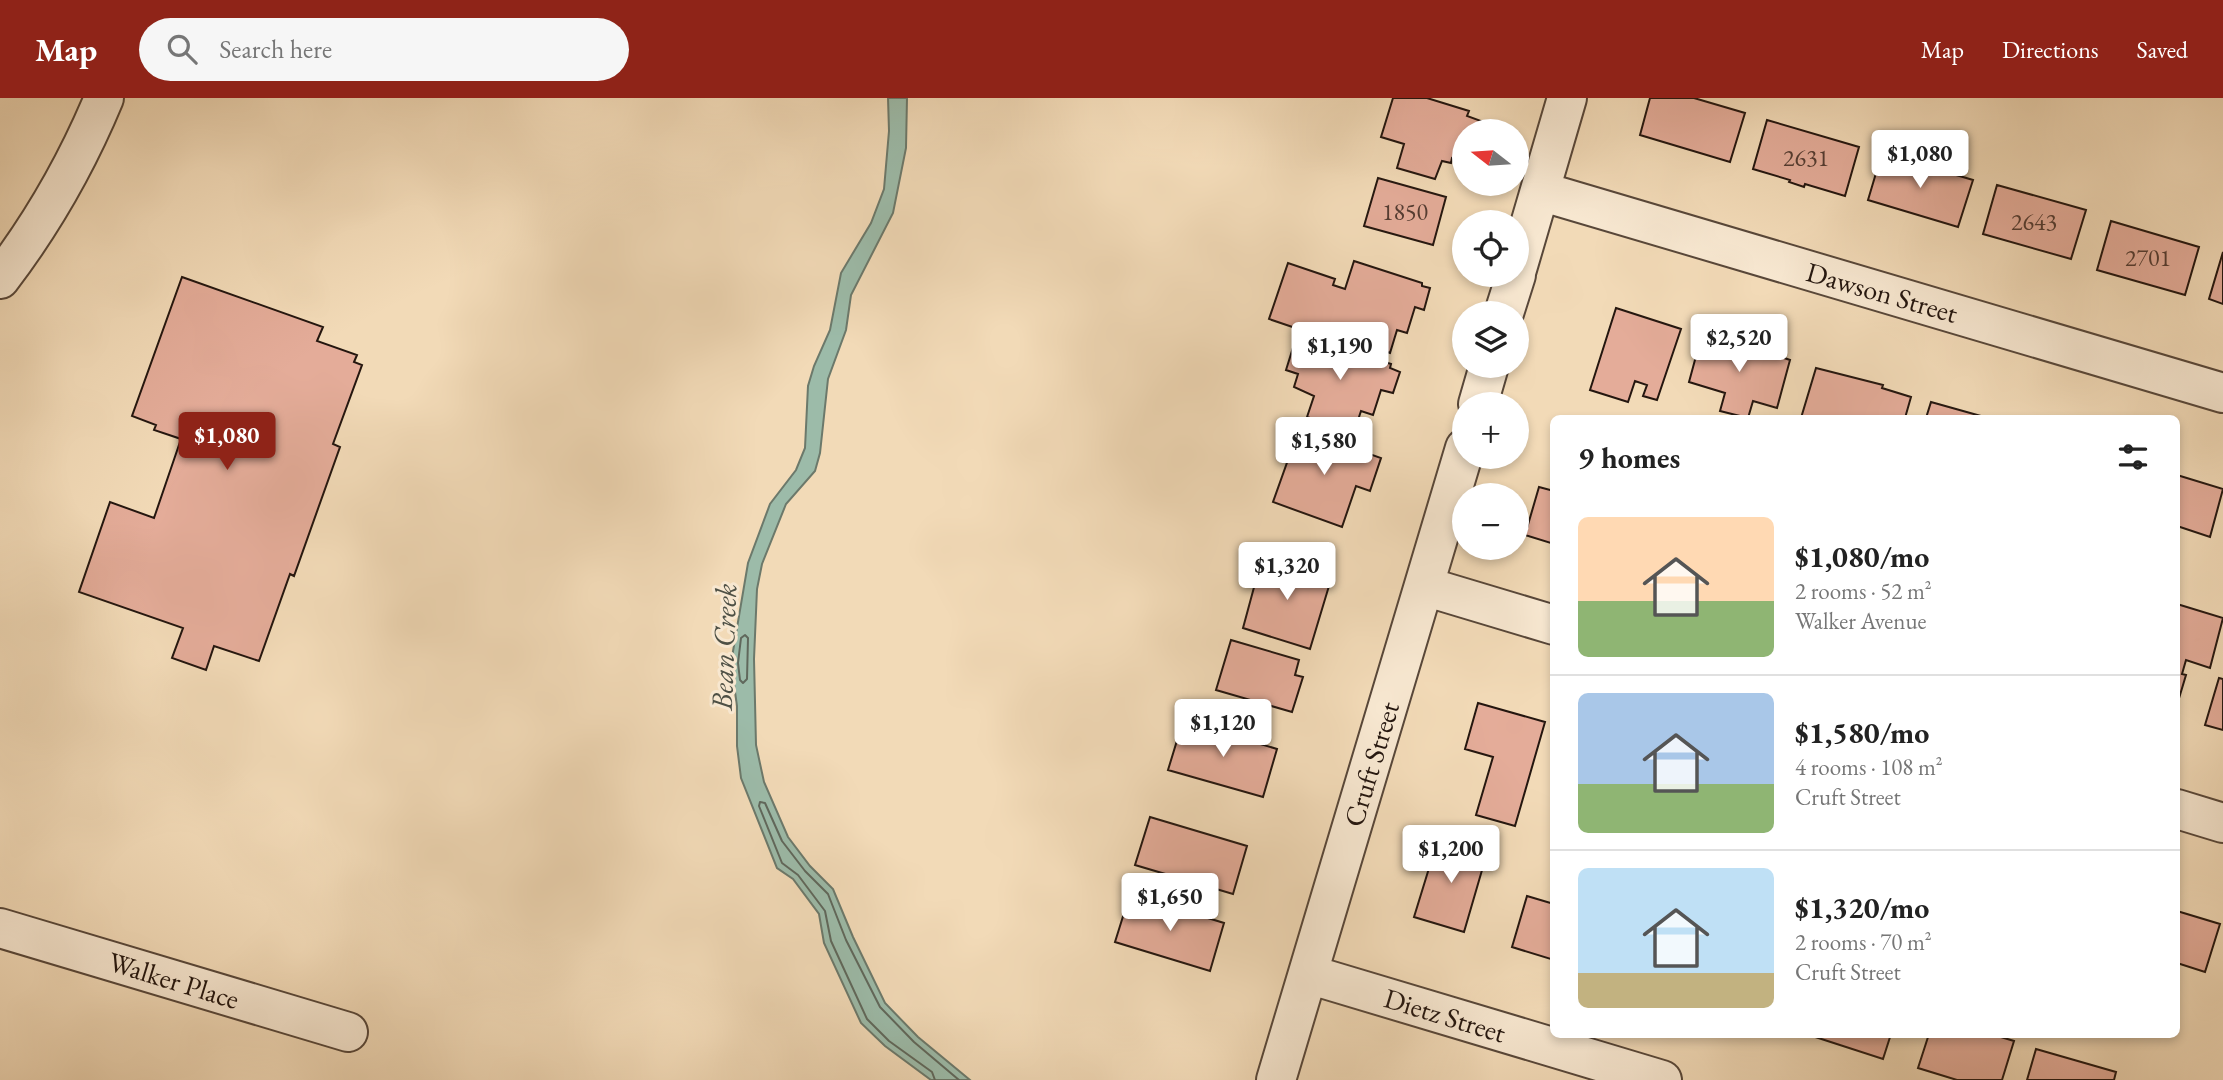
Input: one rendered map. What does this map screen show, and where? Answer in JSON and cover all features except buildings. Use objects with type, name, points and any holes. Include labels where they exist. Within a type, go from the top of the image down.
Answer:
[{"type":"street","points":[[0,279],[36,229],[65,180],[104,98]]},
{"type":"street","points":[[1529,228],[1567,98]]},
{"type":"street","name":"Dawson Street","points":[[1540,191],[2223,393]]},
{"type":"street","name":"Cruft Street","points":[[1276,1080],[1459,469]]},
{"type":"street","points":[[1424,586],[1550,624]]},
{"type":"street","points":[[2180,810],[2223,823]]},
{"type":"street","name":"Walker Place","points":[[0,928],[348,1032]]},
{"type":"street","name":"Dietz Street","points":[[1308,974],[1662,1080]]},
{"type":"water","name":"Bean Creek","points":[[888,98],[907,98],[906,148],[893,213],[851,295],[846,330],[828,379],[820,453],[815,471],[786,504],[762,564],[757,589],[754,659],[756,745],[764,782],[788,837],[810,866],[833,889],[885,1003],[918,1037],[970,1080],[931,1080],[885,1046],[861,1023],[824,943],[819,914],[793,879],[777,868],[741,778],[737,746],[737,706],[731,663],[748,563],[770,504],[796,470],[805,448],[808,386],[830,330],[841,273],[871,223],[884,189],[889,131]]}]
